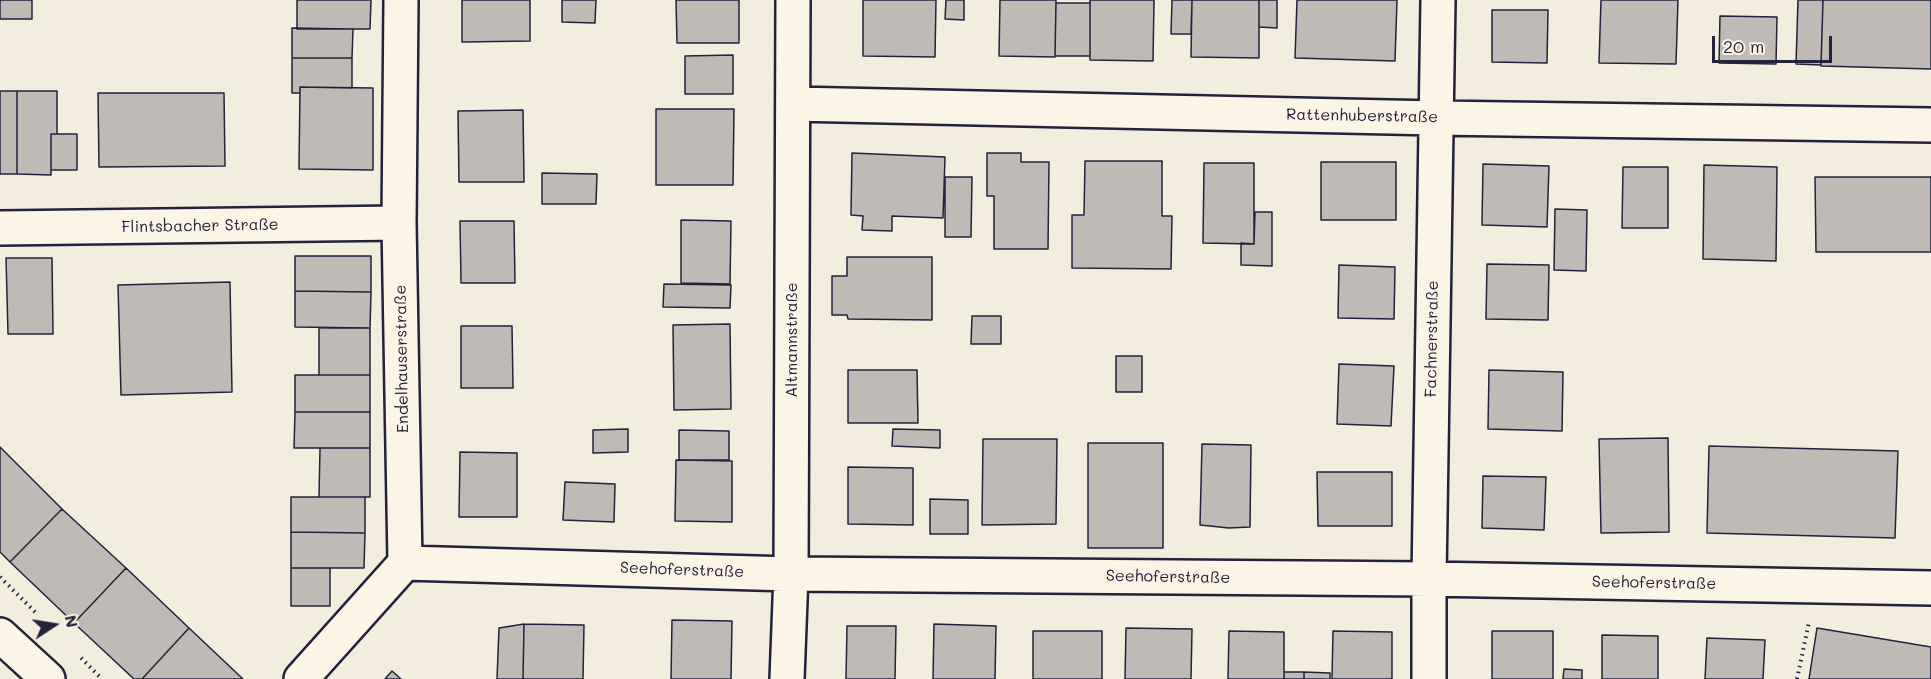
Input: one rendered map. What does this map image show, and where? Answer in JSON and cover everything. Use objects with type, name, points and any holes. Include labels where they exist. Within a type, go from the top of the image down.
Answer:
[{"type":"street","name":"Endelhauserstraße","points":[[401,0],[399,224],[405,563]]},
{"type":"street","name":"Altmannstraße","points":[[787,679],[791,574],[793,0]]},
{"type":"street","name":"Fachnerstraße","points":[[1429,679],[1438,0]]},
{"type":"street","name":"Rattenhuberstraße","points":[[794,104],[1436,118],[1931,125]]},
{"type":"street","name":"Flintsbacher Straße","points":[[0,228],[399,224]]},
{"type":"street","name":"Seehoferstraße","points":[[405,563],[791,574],[1429,579],[1931,588]]},
{"type":"street","points":[[301,679],[405,563]]},
{"type":"street","points":[[0,635],[48,679]]},
{"type":"path","points":[[1797,679],[1816,586]]},
{"type":"building","points":[[0,0],[32,0],[32,19],[0,19]]},
{"type":"building","points":[[297,0],[371,0],[370,29],[297,29]]},
{"type":"building","points":[[462,0],[530,0],[530,41],[462,42]]},
{"type":"building","points":[[562,0],[596,0],[595,23],[562,22]]},
{"type":"building","points":[[676,0],[739,0],[739,43],[677,43]]},
{"type":"building","points":[[863,0],[936,0],[935,57],[863,56]]},
{"type":"building","points":[[946,0],[964,0],[964,20],[945,19]]},
{"type":"building","points":[[1000,0],[1056,0],[1055,57],[999,56]]},
{"type":"building","points":[[1090,0],[1154,0],[1153,61],[1090,60]]},
{"type":"building","points":[[1172,0],[1192,0],[1191,34],[1171,34]]},
{"type":"building","points":[[1192,0],[1259,0],[1259,58],[1191,57]]},
{"type":"building","points":[[1259,0],[1277,0],[1277,28],[1259,27]]},
{"type":"building","points":[[1297,0],[1397,0],[1395,61],[1295,58]]},
{"type":"building","points":[[1601,0],[1678,0],[1676,64],[1599,63]]},
{"type":"building","points":[[1798,0],[1823,0],[1821,65],[1796,64]]},
{"type":"building","points":[[1823,0],[1931,0],[1931,69],[1821,66]]},
{"type":"building","points":[[1056,3],[1090,3],[1090,56],[1055,56]]},
{"type":"building","points":[[1492,10],[1548,10],[1547,63],[1492,62]]},
{"type":"building","points":[[1720,16],[1777,17],[1776,64],[1719,63]]},
{"type":"building","points":[[292,28],[353,29],[352,58],[292,58]]},
{"type":"building","points":[[733,55],[733,94],[685,94],[685,56]]},
{"type":"building","points":[[292,58],[352,58],[352,88],[300,87],[300,93],[292,93]]},
{"type":"building","points":[[300,87],[373,88],[373,170],[299,169]]},
{"type":"building","points":[[0,91],[17,91],[17,174],[0,174]]},
{"type":"building","points":[[17,91],[57,91],[57,134],[51,134],[51,175],[17,174]]},
{"type":"building","points":[[98,93],[224,93],[225,166],[99,167]]},
{"type":"building","points":[[656,109],[734,109],[733,185],[656,185]]},
{"type":"building","points":[[523,110],[524,182],[459,182],[458,111]]},
{"type":"building","points":[[51,134],[77,134],[77,170],[51,170]]},
{"type":"building","points":[[852,153],[945,157],[943,218],[892,216],[892,231],[862,230],[863,216],[851,215]]},
{"type":"building","points":[[987,153],[1021,153],[1021,162],[1049,162],[1048,249],[994,249],[994,196],[987,196]]},
{"type":"building","points":[[1085,161],[1162,161],[1162,216],[1172,216],[1171,269],[1072,268],[1072,215],[1084,215]]},
{"type":"building","points":[[1321,162],[1396,162],[1396,220],[1321,220]]},
{"type":"building","points":[[1204,163],[1254,163],[1254,244],[1203,243]]},
{"type":"building","points":[[1483,164],[1549,166],[1547,227],[1482,225]]},
{"type":"building","points":[[1704,165],[1777,167],[1776,261],[1703,259]]},
{"type":"building","points":[[1623,167],[1668,167],[1668,228],[1622,228]]},
{"type":"building","points":[[542,173],[597,174],[596,204],[542,204]]},
{"type":"building","points":[[945,177],[972,177],[971,237],[945,237]]},
{"type":"building","points":[[1815,177],[1931,177],[1931,252],[1816,252]]},
{"type":"building","points":[[1555,209],[1587,210],[1586,271],[1554,270]]},
{"type":"building","points":[[1255,212],[1272,212],[1272,266],[1241,265],[1241,243],[1254,244]]},
{"type":"building","points":[[681,220],[731,221],[730,284],[681,283]]},
{"type":"building","points":[[460,221],[514,221],[515,283],[461,283]]},
{"type":"building","points":[[295,256],[371,256],[371,292],[295,291]]},
{"type":"building","points":[[847,257],[932,257],[932,320],[848,319],[847,315],[832,315],[832,276],[847,276]]},
{"type":"building","points":[[6,258],[52,258],[53,334],[8,334]]},
{"type":"building","points":[[1487,264],[1549,265],[1548,320],[1486,319]]},
{"type":"building","points":[[1339,265],[1395,267],[1394,319],[1338,318]]},
{"type":"building","points":[[230,282],[232,392],[121,395],[118,285]]},
{"type":"building","points":[[664,284],[731,285],[730,308],[663,307]]},
{"type":"building","points":[[295,291],[371,292],[370,328],[295,327]]},
{"type":"building","points":[[972,316],[1001,316],[1001,344],[971,344]]},
{"type":"building","points":[[730,324],[731,409],[674,410],[673,325]]},
{"type":"building","points":[[461,326],[512,326],[513,388],[461,388]]},
{"type":"building","points":[[319,328],[370,328],[370,375],[319,375]]},
{"type":"building","points":[[1116,356],[1142,356],[1142,392],[1116,392]]},
{"type":"building","points":[[1339,364],[1394,366],[1391,426],[1337,424]]},
{"type":"building","points":[[848,370],[917,370],[918,423],[848,423]]},
{"type":"building","points":[[1489,370],[1563,372],[1562,431],[1488,429]]},
{"type":"building","points":[[295,375],[370,375],[370,412],[295,412]]},
{"type":"building","points":[[295,412],[370,412],[370,448],[294,448]]},
{"type":"building","points":[[628,429],[628,452],[593,453],[593,430]]},
{"type":"building","points":[[893,429],[940,430],[940,448],[892,446]]},
{"type":"building","points":[[679,430],[729,431],[729,460],[679,460]]},
{"type":"building","points":[[1668,438],[1669,532],[1601,533],[1599,439]]},
{"type":"building","points":[[983,439],[1057,439],[1056,524],[982,525]]},
{"type":"building","points":[[1088,443],[1163,443],[1163,548],[1088,548]]},
{"type":"building","points":[[1202,444],[1251,445],[1250,527],[1229,528],[1200,525]]},
{"type":"building","points":[[1709,446],[1898,451],[1895,538],[1707,533]]},
{"type":"building","points":[[0,447],[62,509],[10,562],[0,552]]},
{"type":"building","points":[[320,448],[370,448],[370,497],[319,497]]},
{"type":"building","points":[[460,452],[517,453],[517,517],[459,517]]},
{"type":"building","points":[[676,460],[732,461],[732,522],[675,521]]},
{"type":"building","points":[[848,467],[913,468],[913,525],[848,524]]},
{"type":"building","points":[[1317,472],[1392,472],[1392,526],[1318,526]]},
{"type":"building","points":[[1483,476],[1546,477],[1544,530],[1482,528]]},
{"type":"building","points":[[565,482],[615,484],[614,522],[563,520]]},
{"type":"building","points":[[291,497],[365,497],[365,533],[291,532]]},
{"type":"building","points":[[930,499],[968,500],[968,534],[930,534]]},
{"type":"building","points":[[62,509],[126,568],[74,623],[10,562]]},
{"type":"building","points":[[291,532],[365,533],[364,568],[291,568]]},
{"type":"building","points":[[126,568],[189,628],[142,679],[134,679],[74,623]]},
{"type":"building","points":[[291,568],[330,568],[330,606],[291,606]]},
{"type":"building","points":[[672,620],[732,621],[731,679],[671,679]]},
{"type":"building","points":[[524,624],[584,625],[583,679],[523,679]]},
{"type":"building","points":[[524,624],[523,679],[497,679],[499,628]]},
{"type":"building","points":[[934,624],[996,626],[995,679],[933,679]]},
{"type":"building","points":[[847,626],[896,626],[895,679],[846,679]]},
{"type":"building","points":[[189,628],[243,679],[142,679]]},
{"type":"building","points":[[1126,628],[1192,629],[1191,679],[1125,679]]},
{"type":"building","points":[[1817,628],[1931,647],[1931,679],[1809,679]]},
{"type":"building","points":[[1033,631],[1102,631],[1102,679],[1033,679]]},
{"type":"building","points":[[1229,631],[1284,632],[1284,679],[1228,679]]},
{"type":"building","points":[[1333,631],[1392,632],[1392,679],[1332,679]]},
{"type":"building","points":[[1492,631],[1553,631],[1553,679],[1492,679]]},
{"type":"building","points":[[1602,635],[1658,636],[1658,679],[1602,679]]},
{"type":"building","points":[[1707,638],[1765,640],[1763,679],[1705,679]]},
{"type":"building","points":[[1564,669],[1582,670],[1582,679],[1563,679]]},
{"type":"building","points":[[392,671],[401,679],[385,679]]},
{"type":"building","points":[[1284,672],[1304,672],[1304,679],[1284,679]]},
{"type":"building","points":[[1304,672],[1330,673],[1330,679],[1304,679]]}]
